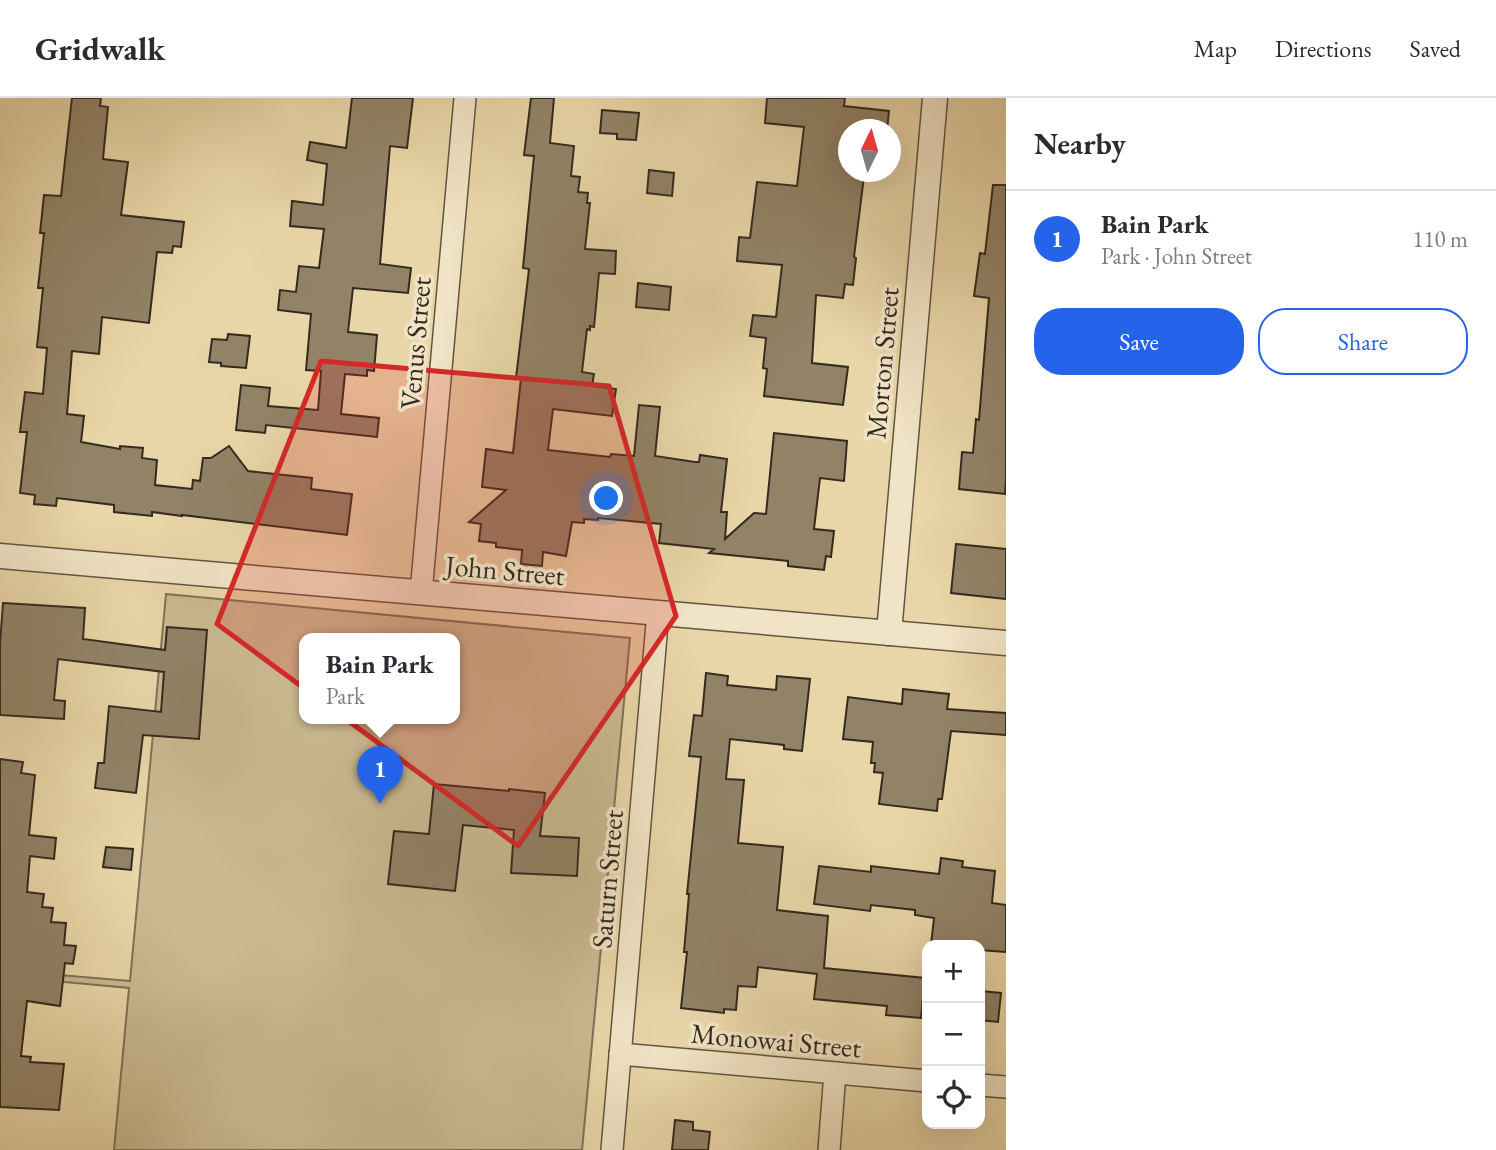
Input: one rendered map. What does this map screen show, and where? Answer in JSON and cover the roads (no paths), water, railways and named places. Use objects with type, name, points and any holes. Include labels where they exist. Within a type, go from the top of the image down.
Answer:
[{"type":"street","name":"Venus Street","points":[[421,593],[465,98]]},
{"type":"street","name":"Morton Street","points":[[889,633],[935,98]]},
{"type":"street","name":"John Street","points":[[0,556],[1006,643]]},
{"type":"street","name":"Saturn Street","points":[[612,1150],[658,612]]},
{"type":"street","name":"Monowai Street","points":[[620,1054],[922,1081]]},
{"type":"street","points":[[829,1150],[835,1073]]},
{"type":"street","points":[[985,1085],[1006,1087]]},
{"type":"place","name":"Bain Park","points":[[380,804]]}]
